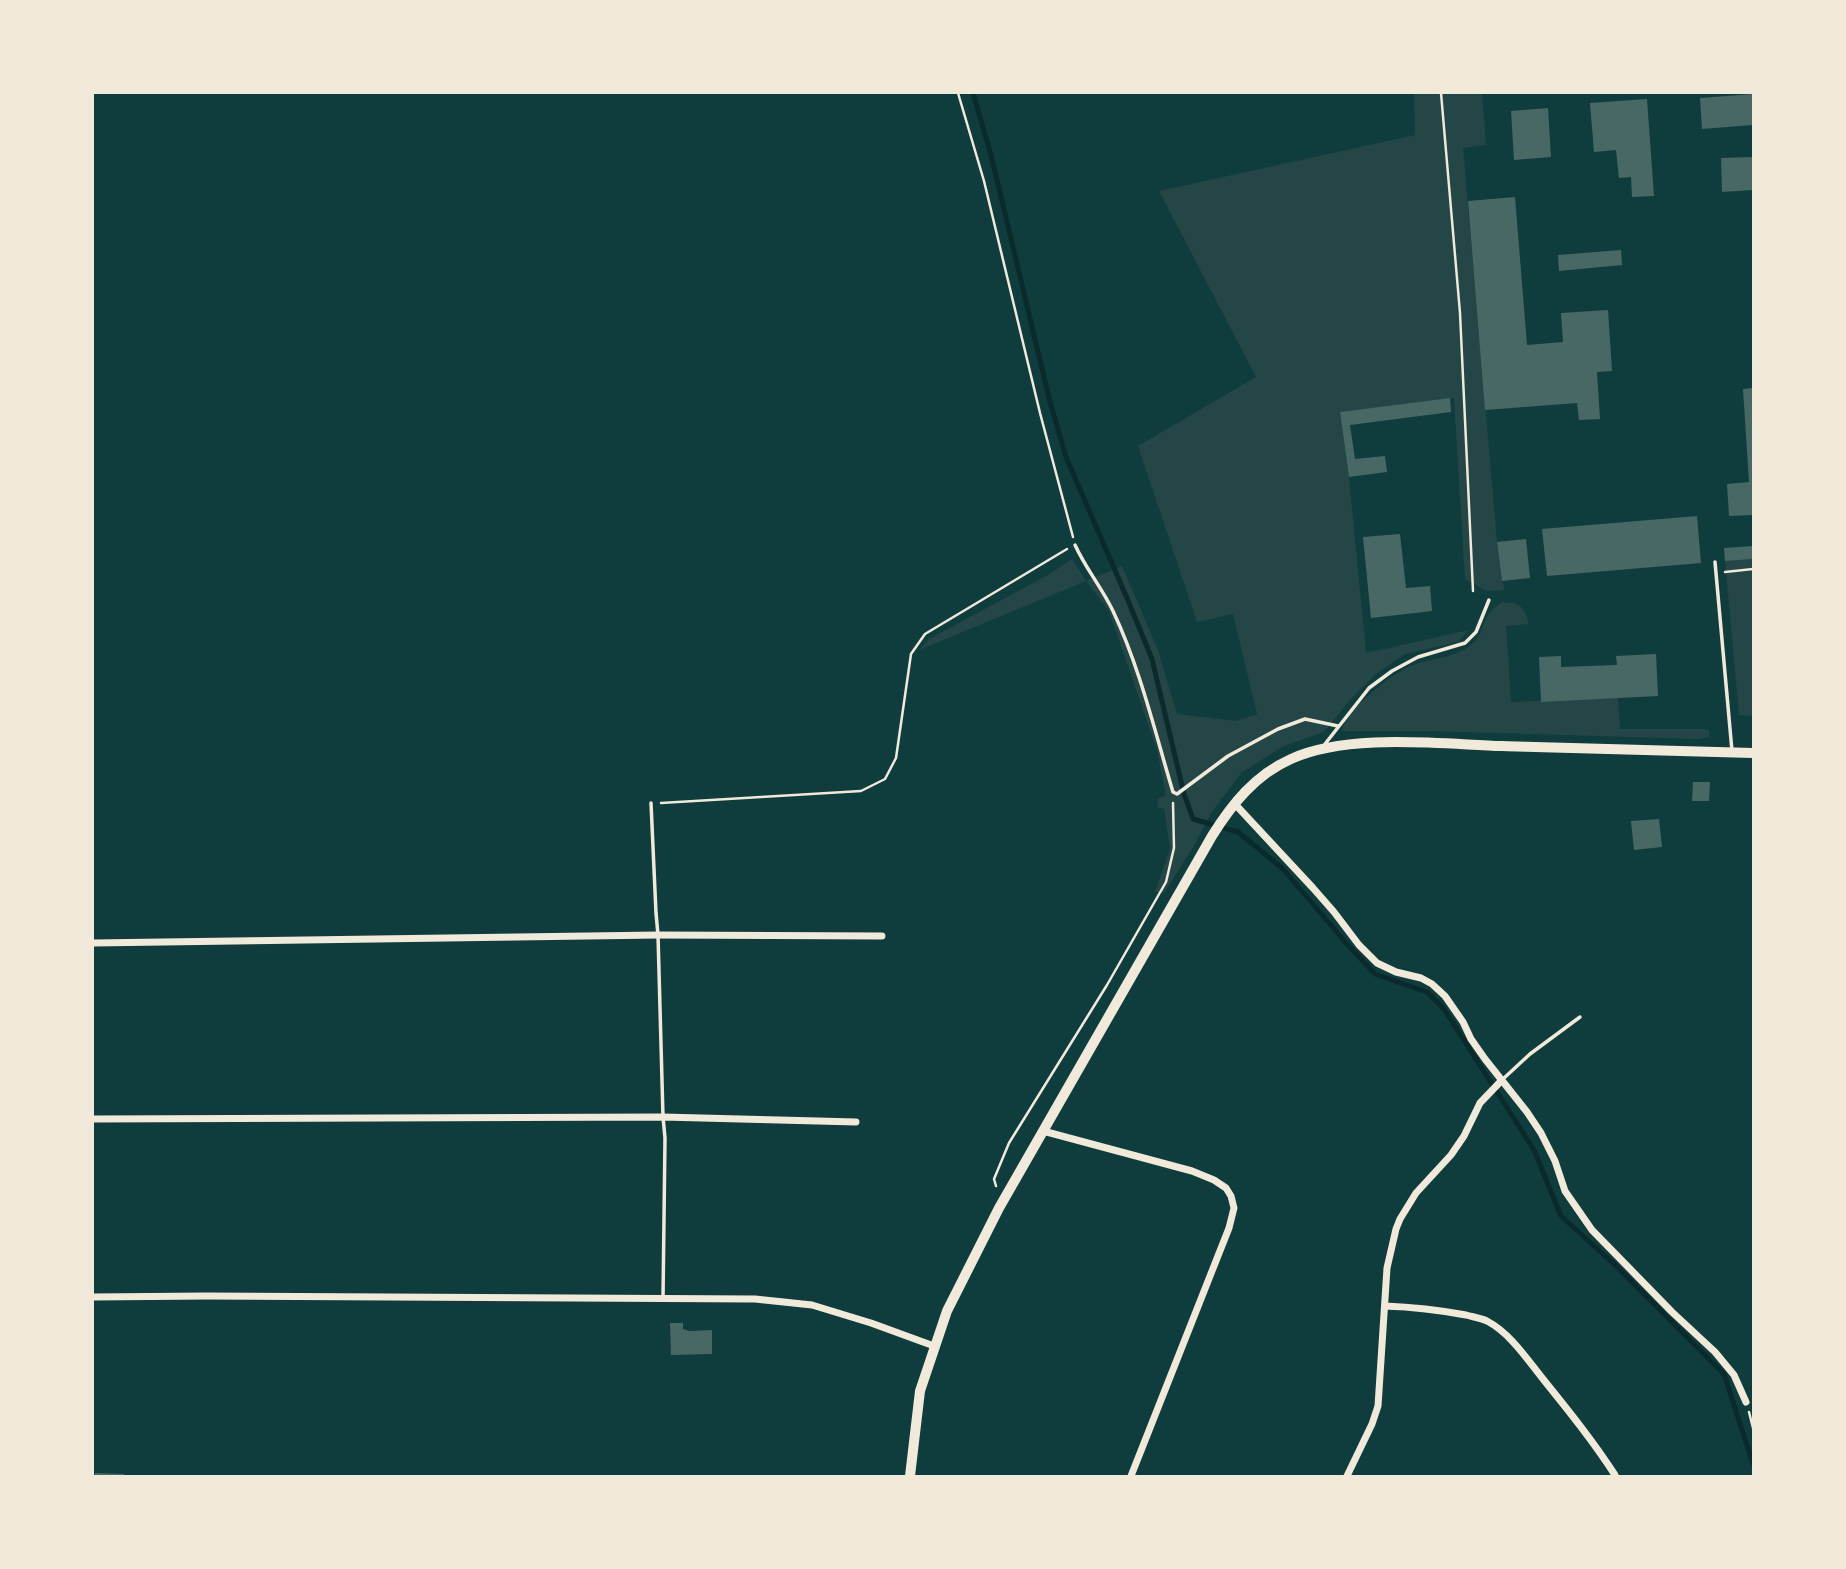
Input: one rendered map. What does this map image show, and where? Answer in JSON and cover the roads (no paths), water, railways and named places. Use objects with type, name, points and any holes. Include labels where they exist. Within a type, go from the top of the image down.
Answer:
[{"type":"main road","points":[[910,1476],[920,1391],[947,1311],[1001,1204],[1212,836],[1225,814],[1252,784],[1277,765],[1336,746],[1399,743],[1753,753]]},
{"type":"street","points":[[1234,803],[1313,888],[1377,963],[1396,972],[1421,978],[1445,996],[1485,1059],[1541,1133],[1555,1161],[1565,1191],[1592,1230],[1715,1352],[1734,1375],[1746,1402]]},
{"type":"street","points":[[93,943],[658,935],[882,936]]},
{"type":"street","points":[[1347,1476],[1378,1406],[1387,1268],[1400,1219],[1416,1193],[1451,1155],[1464,1136],[1475,1111],[1502,1080]]},
{"type":"street","points":[[93,1119],[663,1117],[856,1122]]},
{"type":"street","points":[[1043,1131],[1192,1171],[1214,1180],[1226,1188],[1231,1196],[1234,1208],[1229,1228],[1131,1476]]},
{"type":"street","points":[[93,1297],[755,1299],[812,1305],[934,1346]]},
{"type":"street","points":[[1385,1307],[1446,1311],[1484,1320],[1495,1326],[1510,1340],[1569,1411],[1615,1475]]},
{"type":"lane","points":[[1075,545],[1084,566],[1112,610],[1136,668],[1175,793],[1228,756],[1278,729],[1305,719],[1338,726]]},
{"type":"lane","points":[[1715,562],[1733,753]]},
{"type":"lane","points":[[1322,749],[1369,688],[1418,657],[1465,643],[1476,632],[1489,600]]},
{"type":"lane","points":[[651,803],[665,1138],[663,1298]]},
{"type":"lane","points":[[1502,1080],[1530,1054],[1580,1017]]},
{"type":"waterway","points":[[973,93],[1066,457],[1152,659],[1184,794],[1193,819],[1238,832],[1283,869],[1375,974],[1427,992],[1444,1009],[1534,1150],[1561,1216],[1612,1262],[1724,1374],[1753,1464]]}]
